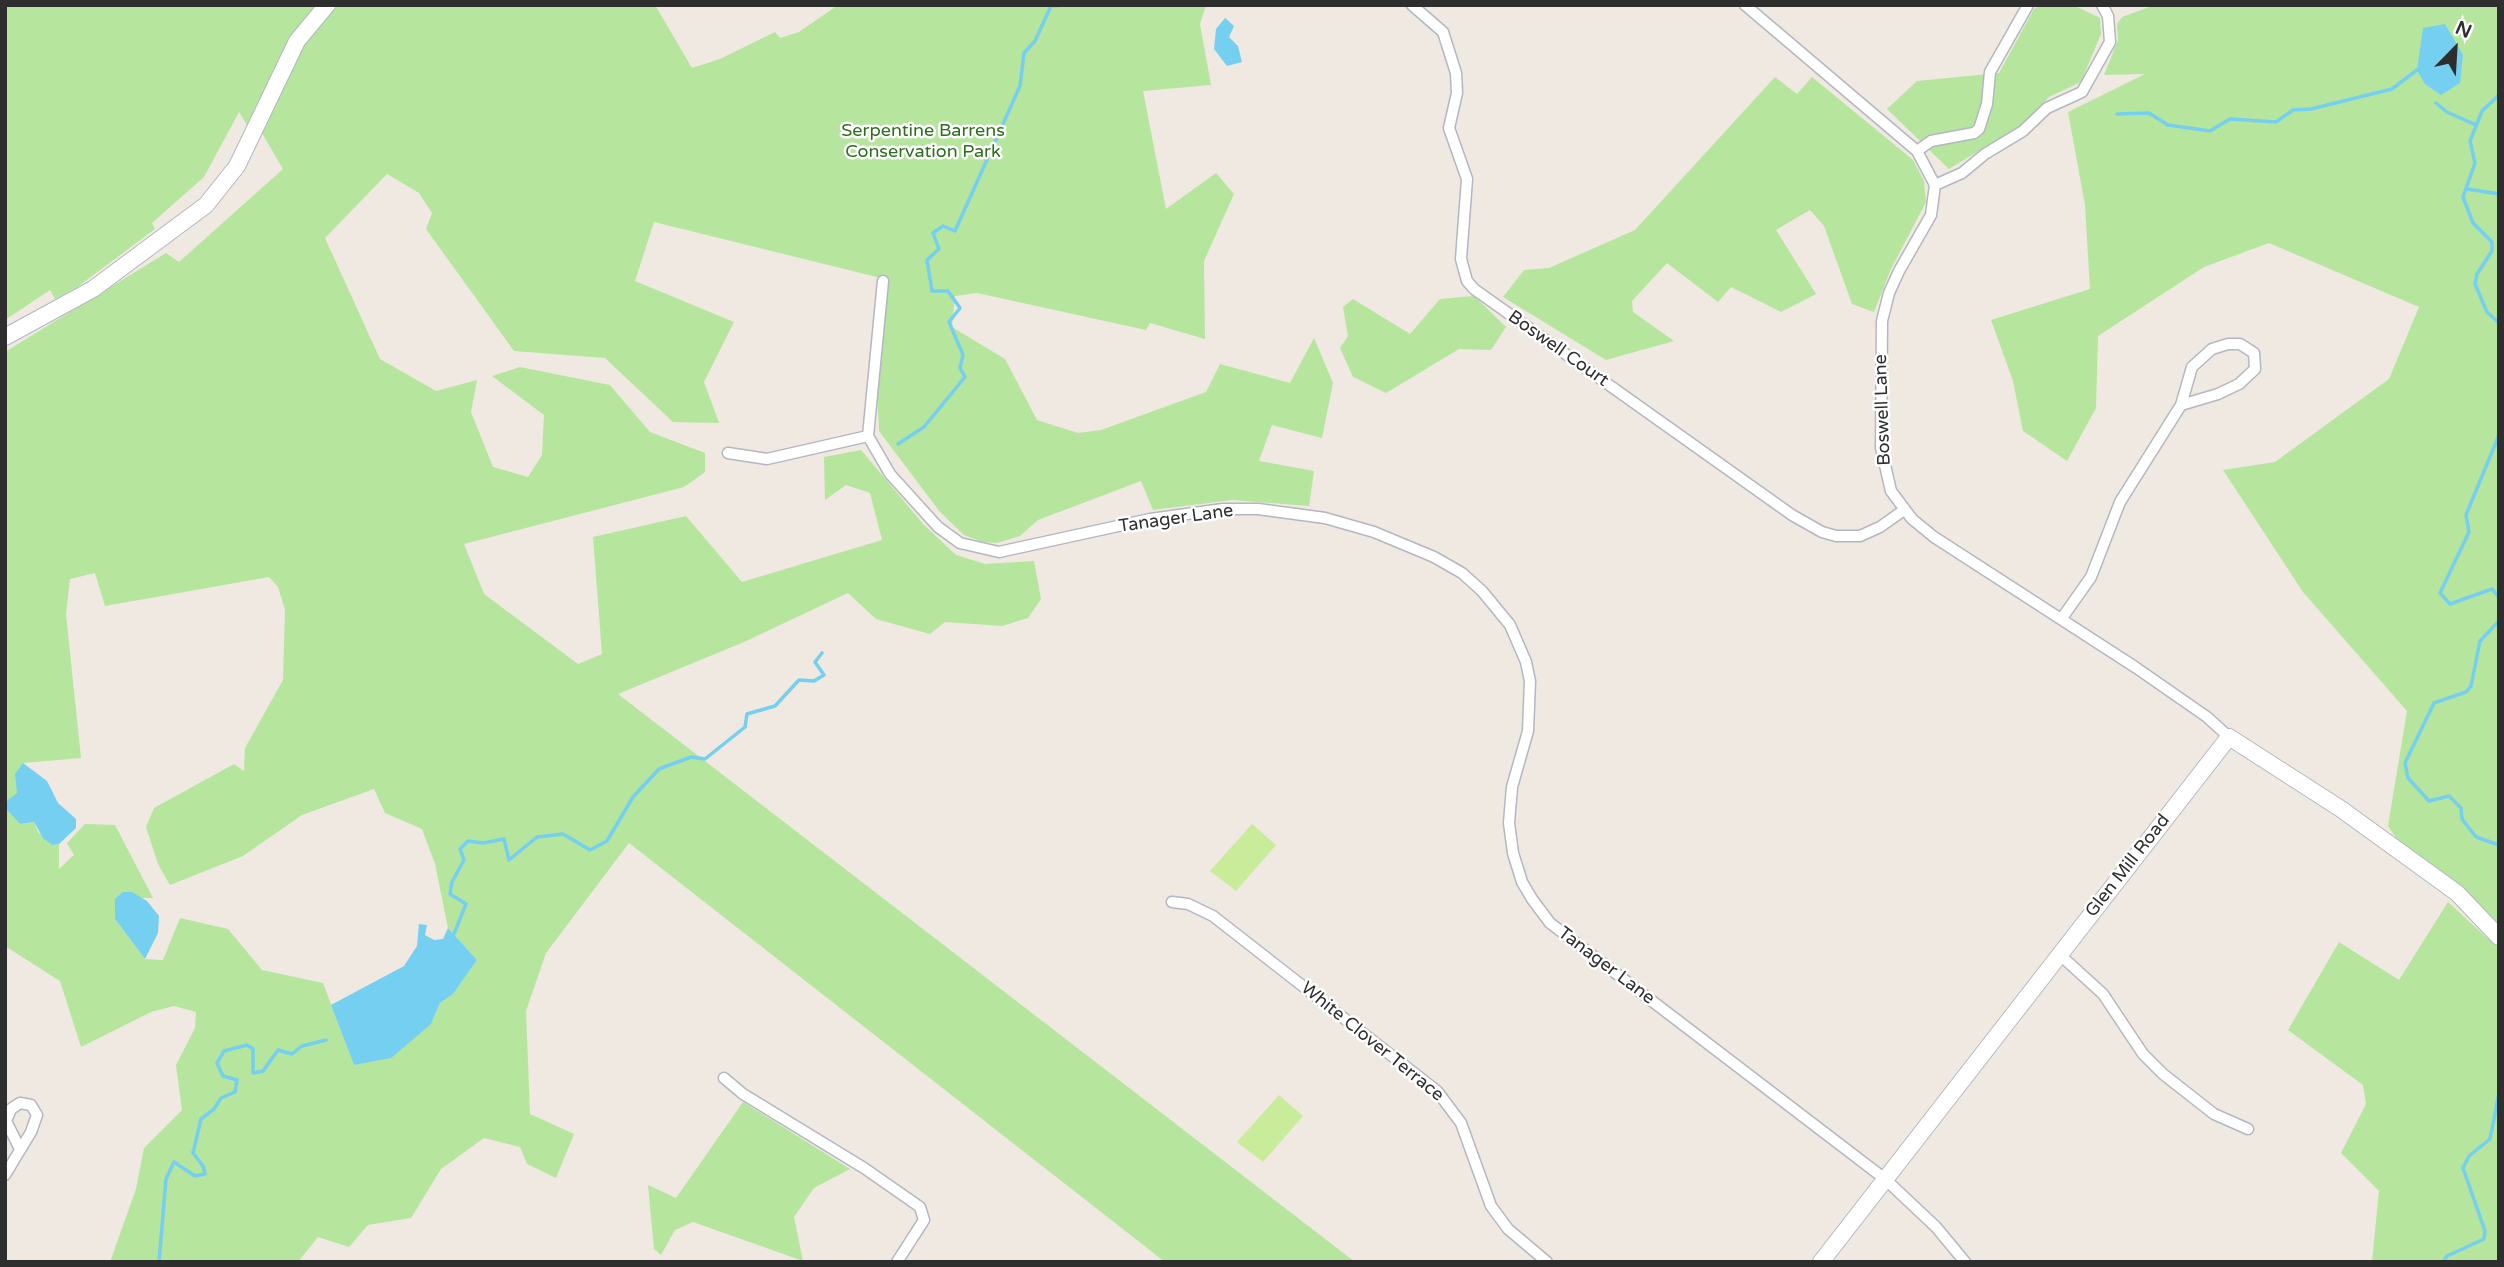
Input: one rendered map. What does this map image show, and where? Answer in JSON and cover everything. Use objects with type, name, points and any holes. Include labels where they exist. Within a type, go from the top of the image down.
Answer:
[{"type":"main road","points":[[5,337],[93,289],[206,205],[237,166],[297,41],[327,5]]},
{"type":"main road","points":[[2229,737],[2341,809],[2457,893],[2499,937]]},
{"type":"main road","name":"Glen Mill Road","points":[[1821,1262],[2229,737]]},
{"type":"street","name":"Boswell Court","points":[[1412,5],[1443,32],[1456,73],[1457,93],[1449,128],[1467,179],[1461,259],[1467,281],[1474,289],[1781,507],[1822,532],[1836,536],[1860,536],[1880,527],[1904,510]]},
{"type":"street","points":[[1745,5],[1917,151],[1935,185],[1962,173],[1985,154],[2023,131],[2047,108],[2082,92],[2110,42],[2108,16],[2102,5]]},
{"type":"street","points":[[1917,151],[1931,141],[1974,133],[1979,129],[1987,104],[1990,72],[2028,5]]},
{"type":"street","name":"Boswell Lane","points":[[1935,185],[1931,215],[1899,271],[1882,321],[1881,447],[1891,491],[1904,510],[1934,537],[2062,618],[2207,717],[2229,737]]},
{"type":"street","points":[[728,453],[767,458],[868,436],[883,281]]},
{"type":"street","points":[[2062,618],[2091,577],[2120,502],[2181,405],[2192,367],[2201,356],[2228,344],[2240,344],[2254,353],[2255,369],[2239,384],[2218,394],[2181,405]]},
{"type":"street","name":"Tanager Lane","points":[[868,436],[890,474],[938,527],[960,543],[987,551],[1030,546],[1150,519],[1223,509],[1258,509],[1325,518],[1374,532],[1434,557],[1462,573],[1499,608],[1526,662],[1530,681],[1528,731],[1512,787],[1509,822],[1513,853],[1522,882],[1532,899],[1550,923],[1885,1179],[1936,1227],[1965,1262]]},
{"type":"street","name":"White Clover Terrace","points":[[1172,902],[1188,904],[1213,916],[1437,1091],[1461,1123],[1491,1206],[1508,1229],[1546,1262]]},
{"type":"street","points":[[2059,954],[2103,994],[2143,1054],[2163,1074],[2214,1114],[2248,1129]]},
{"type":"street","points":[[724,1078],[743,1094],[916,1202],[924,1220],[897,1262]]},
{"type":"street","points":[[5,1175],[20,1149]]},
{"type":"green space","name":"Serpentine Barrens Conservation Park","points":[[5,5],[655,5],[692,68],[720,59],[775,32],[780,38],[799,32],[838,5],[1206,5],[1200,24],[1211,85],[1143,91],[1166,209],[1216,173],[1234,194],[1204,261],[1205,339],[1150,323],[1146,330],[977,293],[955,296],[952,327],[1005,359],[1037,420],[1078,433],[1101,430],[1206,392],[1220,364],[1290,383],[1314,338],[1333,383],[1322,438],[1272,425],[1259,461],[1314,471],[1309,506],[1232,500],[1153,510],[1141,481],[1038,520],[1020,536],[997,543],[983,542],[964,535],[940,512],[879,431],[877,384],[885,279],[654,222],[635,281],[734,322],[704,382],[719,423],[673,422],[605,358],[514,351],[426,229],[432,213],[419,193],[387,174],[325,238],[380,359],[436,391],[477,380],[471,412],[493,467],[528,477],[542,455],[544,415],[492,376],[520,367],[610,385],[650,432],[705,453],[705,472],[684,487],[464,544],[484,594],[578,664],[602,654],[593,537],[686,516],[742,582],[882,540],[870,493],[846,485],[825,500],[824,457],[861,450],[924,525],[956,555],[985,564],[1034,561],[1041,599],[1028,618],[1002,626],[945,622],[930,634],[876,619],[848,593],[744,642],[618,694],[1355,1262],[1165,1262],[629,843],[546,953],[526,1011],[530,1114],[574,1134],[556,1178],[527,1164],[520,1147],[484,1138],[441,1169],[411,1218],[368,1225],[349,1247],[318,1237],[298,1262],[110,1262],[136,1189],[144,1148],[182,1110],[176,1065],[195,1028],[196,1012],[174,1006],[151,1012],[81,1047],[60,981],[5,946],[5,808],[20,824],[34,822],[38,832],[52,845],[59,844],[59,869],[74,855],[67,843],[85,824],[115,825],[153,898],[140,898],[132,892],[115,919],[145,959],[163,960],[180,918],[228,929],[262,970],[323,983],[354,1065],[433,1020],[440,1003],[453,994],[477,960],[448,928],[435,864],[422,829],[385,813],[374,789],[302,815],[243,856],[170,885],[158,864],[146,827],[154,808],[234,764],[244,771],[245,748],[283,680],[285,610],[278,587],[269,577],[105,606],[95,573],[70,579],[66,614],[81,758],[23,763],[18,793],[5,805],[5,352],[166,253],[179,262],[283,169],[252,116],[247,125],[239,112],[204,177],[152,223],[155,229],[76,288],[55,299],[50,290],[5,320]]},
{"type":"green space","points":[[2041,5],[2073,5],[2100,18],[2101,34],[2081,82],[2049,97],[2023,124],[1949,169],[1887,109],[1917,81],[1999,73],[2034,9]]},
{"type":"green space","points":[[2155,5],[2499,5],[2499,1262],[2372,1262],[2379,1191],[2341,1153],[2366,1104],[2363,1085],[2288,1030],[2339,942],[2399,980],[2448,902],[2487,938],[2495,931],[2412,861],[2388,826],[2407,711],[2303,592],[2223,470],[2275,462],[2389,379],[2419,307],[2269,243],[2204,267],[2098,336],[2096,408],[2067,461],[2023,431],[2013,381],[1991,320],[2090,289],[2085,205],[2068,112],[2145,74],[2104,75],[2118,40],[2117,24],[2122,17]]},
{"type":"green space","points":[[1775,77],[1797,94],[1812,77],[1913,160],[1924,181],[1926,202],[1891,269],[1874,312],[1852,304],[1824,226],[1810,210],[1776,230],[1816,294],[1781,312],[1731,287],[1718,302],[1667,263],[1632,301],[1633,312],[1674,341],[1606,360],[1503,297],[1524,270],[1549,268],[1635,230]]},
{"type":"green space","points":[[1474,296],[1506,327],[1491,350],[1459,349],[1386,393],[1353,377],[1340,348],[1348,336],[1343,307],[1353,299],[1410,334],[1440,299]]},
{"type":"green space","points":[[1252,824],[1276,845],[1236,891],[1210,871]]},
{"type":"green space","points":[[1279,1095],[1303,1116],[1263,1162],[1237,1142]]},
{"type":"green space","points":[[743,1102],[850,1169],[814,1188],[794,1217],[803,1261],[693,1222],[675,1230],[661,1255],[654,1249],[648,1185],[676,1198]]},
{"type":"water","points":[[1225,18],[1234,26],[1229,37],[1238,46],[1242,62],[1227,66],[1214,49],[1216,29]]},
{"type":"water","points":[[2445,24],[2463,55],[2460,83],[2441,95],[2425,84],[2417,70],[2423,28]]},
{"type":"water","points":[[23,763],[47,781],[58,803],[76,819],[76,828],[59,844],[52,845],[43,838],[34,822],[20,824],[5,808],[7,801],[17,793],[15,774]]},
{"type":"water","points":[[123,892],[132,892],[147,901],[159,916],[158,933],[145,959],[115,919],[115,899]]},
{"type":"water","points":[[419,924],[427,925],[425,935],[434,940],[443,939],[448,928],[477,960],[453,994],[440,1003],[431,1024],[391,1058],[354,1065],[331,1005],[404,966],[417,946]]},
{"type":"waterway","points":[[898,444],[924,427],[965,377],[960,368],[963,355],[949,322],[960,308],[948,291],[932,291],[927,260],[939,249],[933,233],[943,226],[955,231],[1020,86],[1024,53],[1035,41],[1051,6],[1065,5]]},
{"type":"waterway","points":[[2117,114],[2149,113],[2168,125],[2210,131],[2230,119],[2276,122],[2293,110],[2311,109],[2392,89],[2417,70]]},
{"type":"waterway","points":[[2499,95],[2482,111],[2470,141],[2475,163],[2463,197],[2473,223],[2492,242],[2492,251],[2477,274],[2475,284],[2487,312],[2499,323]]},
{"type":"waterway","points":[[2436,103],[2447,112],[2476,125]]},
{"type":"waterway","points":[[2467,189],[2499,194]]},
{"type":"waterway","points":[[2499,435],[2466,515],[2469,532],[2440,593],[2450,604],[2492,589],[2499,597]]},
{"type":"waterway","points":[[2499,621],[2480,641],[2471,686],[2466,692],[2434,703],[2405,763],[2408,778],[2429,801],[2449,796],[2461,808],[2462,819],[2476,837],[2499,845]]},
{"type":"waterway","points":[[454,934],[466,904],[450,894],[452,882],[464,860],[460,849],[468,841],[483,843],[504,839],[509,860],[537,837],[563,834],[590,850],[607,841],[633,797],[659,769],[691,757],[705,759],[745,727],[747,714],[775,706],[799,680],[814,681],[824,675],[815,662],[822,653]]},
{"type":"waterway","points":[[159,1262],[166,1179],[174,1162],[195,1176],[205,1174],[203,1166],[193,1153],[201,1119],[214,1109],[221,1098],[235,1092],[237,1080],[223,1076],[217,1063],[224,1051],[247,1045],[253,1049],[253,1073],[263,1071],[278,1050],[292,1054],[302,1046],[326,1040]]},
{"type":"waterway","points":[[2443,1262],[2447,1256],[2484,1239],[2485,1231],[2463,1168],[2469,1156],[2490,1139],[2499,1093]]}]
